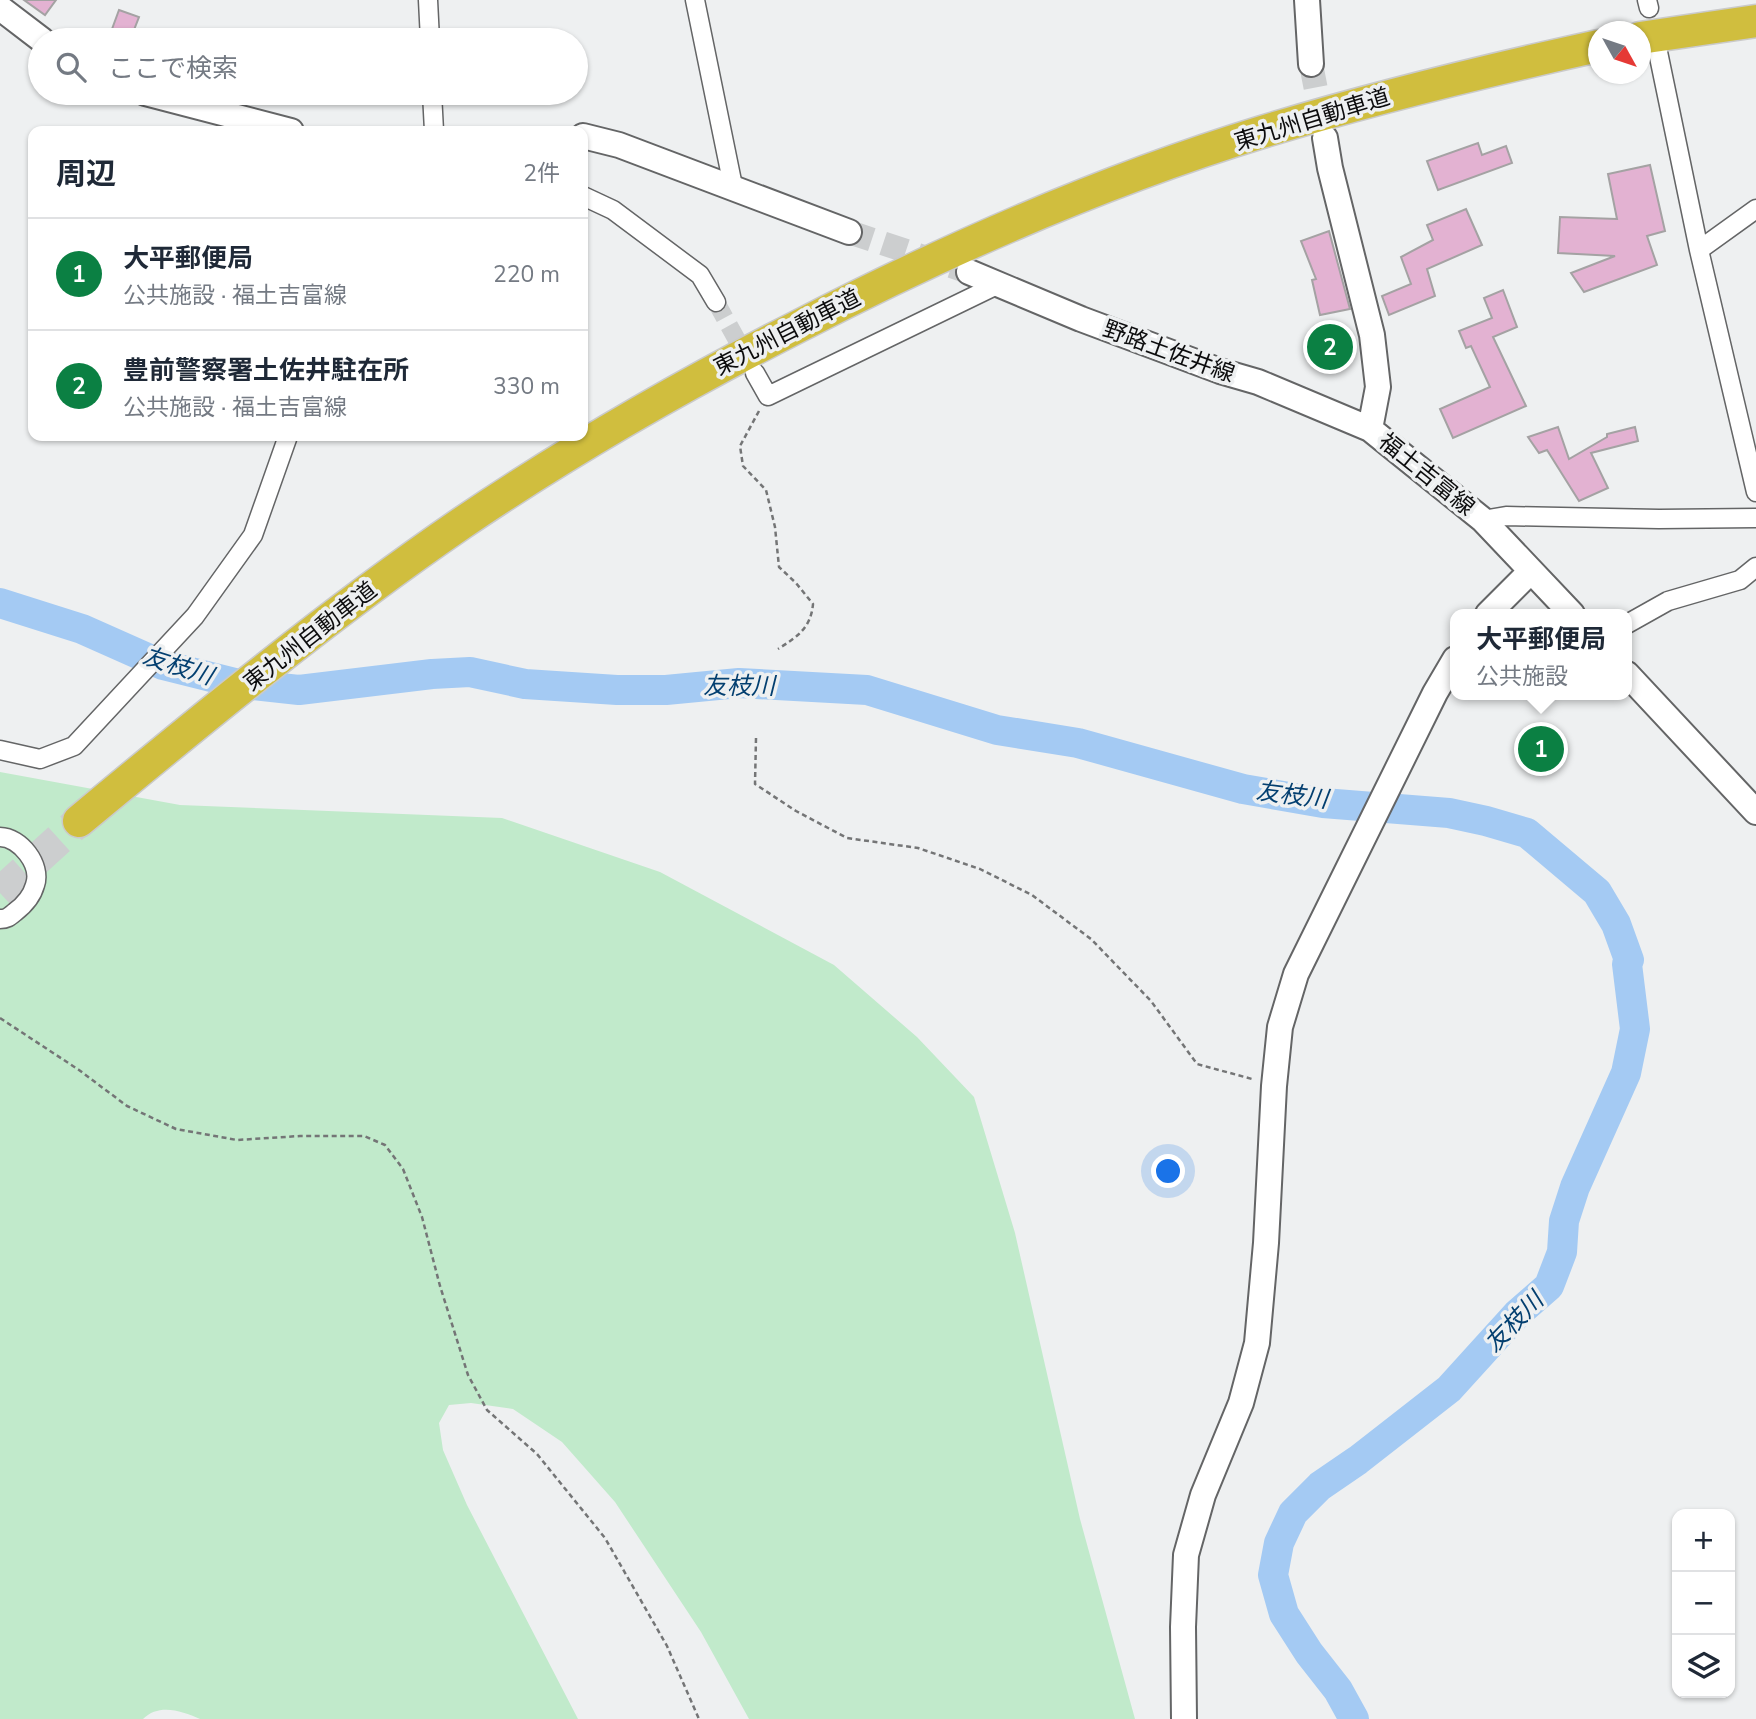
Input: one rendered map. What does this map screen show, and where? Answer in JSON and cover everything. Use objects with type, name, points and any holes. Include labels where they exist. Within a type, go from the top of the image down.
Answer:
[{"type":"highway","points":[[1651,45],[1756,21]]},
{"type":"highway","name":"東九州自動車道","points":[[79,821],[182,735],[351,603],[463,522],[588,443],[712,370],[883,282],[1000,229],[1138,175],[1258,133],[1391,94],[1588,48]]},
{"type":"main road","points":[[1307,0],[1311,64]]},
{"type":"main road","points":[[0,8],[28,29]]},
{"type":"main road","points":[[191,105],[272,126]]},
{"type":"main road","points":[[588,137],[619,145],[733,186],[849,232]]},
{"type":"main road","name":"福土吉富線","points":[[1325,138],[1372,335],[1378,387],[1370,429],[1483,520],[1567,609]]},
{"type":"main road","name":"野路土佐井線","points":[[969,272],[1081,319],[1295,397],[1370,429]]},
{"type":"main road","points":[[1493,609],[1531,571]]},
{"type":"main road","points":[[1184,1719],[1183,1627],[1186,1555],[1203,1495],[1241,1404],[1256,1343],[1266,1243],[1274,1086],[1280,1027],[1296,974],[1434,693],[1450,667]]},
{"type":"main road","points":[[1632,679],[1756,812]]},
{"type":"street","points":[[428,0],[429,28]]},
{"type":"street","points":[[695,0],[733,186]]},
{"type":"street","points":[[1651,53],[1756,492]]},
{"type":"street","points":[[433,105],[434,126]]},
{"type":"street","points":[[588,198],[613,210],[700,275],[716,302]]},
{"type":"street","points":[[1699,250],[1756,209]]},
{"type":"street","points":[[755,373],[768,396],[999,284]]},
{"type":"street","points":[[0,750],[40,759],[74,746],[195,616],[253,535],[286,441]]},
{"type":"street","points":[[1483,520],[1506,516],[1756,518]]},
{"type":"street","points":[[1632,621],[1668,601],[1740,580],[1756,567]]},
{"type":"street","points":[[0,837],[9,837],[26,851],[36,871],[35,885],[23,905],[6,919],[0,919]]},
{"type":"path","points":[[768,396],[740,446],[743,466],[766,490],[775,527],[779,567],[813,604],[812,618],[801,634],[778,649]]},
{"type":"path","points":[[756,738],[755,784],[796,811],[847,838],[918,848],[980,869],[1032,895],[1091,939],[1152,1001],[1197,1063],[1274,1086]]},
{"type":"path","points":[[0,1018],[79,1070],[127,1106],[176,1129],[237,1140],[364,1136],[385,1145],[403,1169],[422,1217],[468,1375],[487,1410],[537,1454],[605,1538],[667,1646],[699,1719]]},
{"type":"green space","points":[[0,772],[180,805],[502,818],[660,872],[834,965],[917,1037],[974,1097],[1015,1233],[1080,1519],[1135,1719],[749,1719],[701,1632],[615,1502],[562,1442],[513,1409],[471,1403],[449,1405],[439,1423],[443,1450],[467,1505],[578,1719],[200,1719],[178,1711],[163,1710],[143,1719],[0,1719]]},
{"type":"building","points":[[24,0],[56,0],[45,15]]},
{"type":"building","points":[[119,10],[139,17],[135,28],[112,28]]},
{"type":"building","points":[[1478,143],[1482,155],[1506,146],[1512,163],[1438,190],[1427,161]]},
{"type":"building","points":[[1650,165],[1665,231],[1647,236],[1657,265],[1584,292],[1571,273],[1615,256],[1558,253],[1560,217],[1617,219],[1608,174]]},
{"type":"building","points":[[1466,209],[1482,245],[1427,269],[1435,296],[1389,315],[1382,296],[1411,284],[1401,257],[1433,240],[1427,225]]},
{"type":"building","points":[[1329,231],[1350,309],[1320,315],[1312,280],[1316,279],[1301,241]]},
{"type":"building","points":[[1503,290],[1517,327],[1493,337],[1526,406],[1453,438],[1440,409],[1490,387],[1471,346],[1466,348],[1459,331],[1492,318],[1484,298]]},
{"type":"building","points":[[1558,427],[1569,459],[1607,437],[1607,434],[1635,427],[1638,441],[1591,453],[1608,488],[1579,501],[1547,450],[1539,453],[1528,437]]},
{"type":"waterway","name":"友枝川","points":[[0,603],[82,629],[163,665],[235,683],[299,690],[470,672],[525,684],[617,690],[666,690],[739,683],[867,690],[997,730],[1078,743],[1243,789],[1323,803],[1449,813],[1527,833],[1597,892],[1616,924],[1629,960],[1627,964],[1635,1029],[1626,1073],[1575,1187],[1564,1221],[1562,1252],[1549,1286],[1517,1314],[1449,1389],[1320,1486],[1293,1513],[1279,1543],[1273,1575],[1284,1614],[1309,1653],[1338,1690],[1354,1719]]},
{"type":"tunnel","points":[[1311,64],[1324,131]]},
{"type":"tunnel","points":[[849,232],[969,272]]},
{"type":"tunnel","points":[[716,302],[748,360]]},
{"type":"tunnel","points":[[0,893],[79,821]]},
{"type":"place","name":"豊前警察署土佐井駐在所","points":[[1330,347]]},
{"type":"place","name":"大平郵便局","points":[[1541,749]]}]
